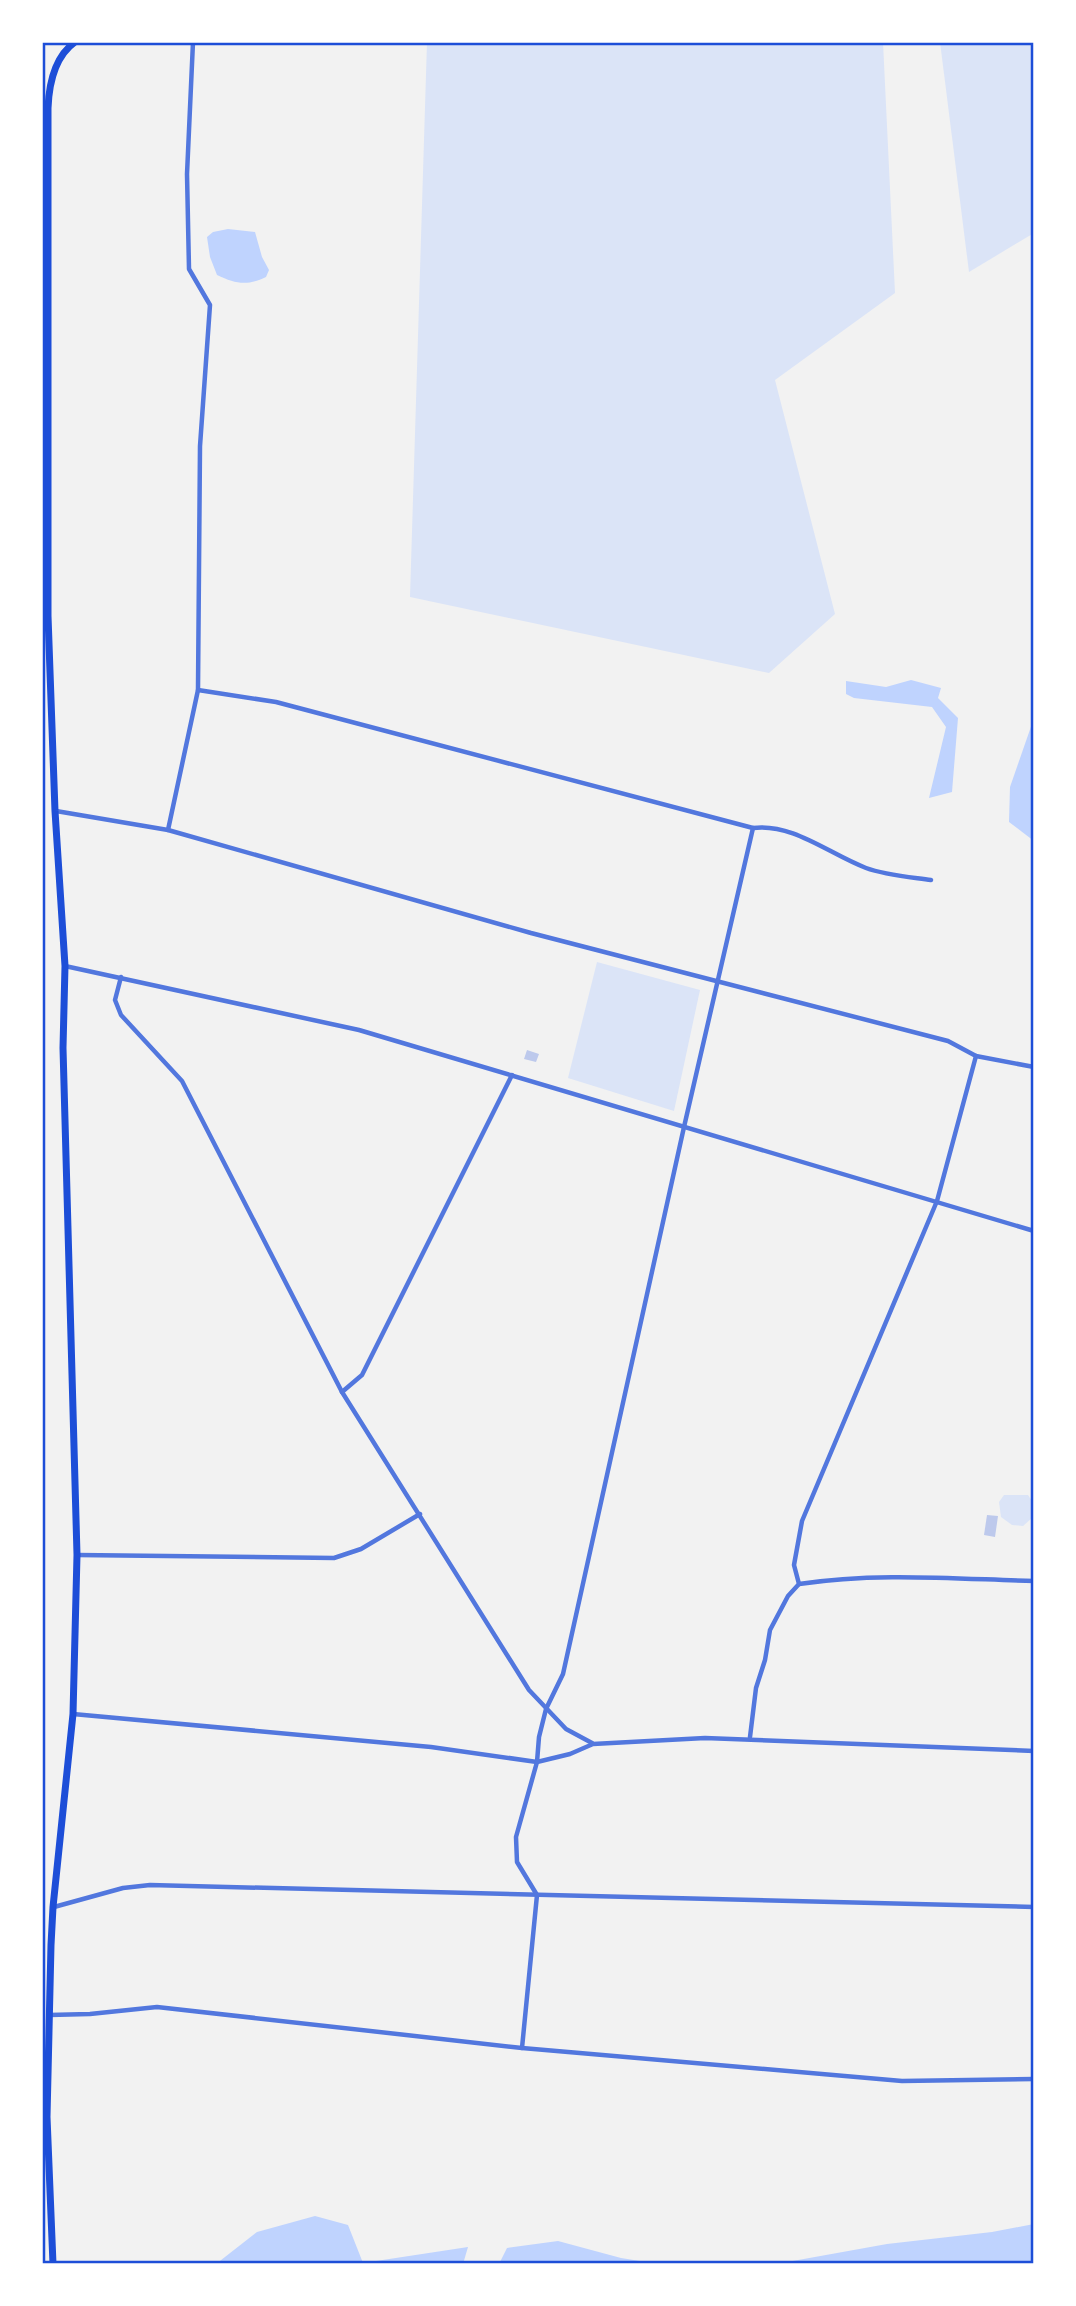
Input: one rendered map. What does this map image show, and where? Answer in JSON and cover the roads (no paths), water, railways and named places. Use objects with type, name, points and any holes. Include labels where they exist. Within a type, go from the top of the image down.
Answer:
[{"type":"main road","points":[[53,2264],[47,2117],[49,2015],[53,1907],[73,1714],[77,1555],[63,1048],[65,966],[55,811],[48,616],[47,108],[49,85],[57,65],[75,42]]},
{"type":"street","points":[[168,830],[198,691],[200,446],[210,304],[189,269],[187,174],[193,42]]},
{"type":"street","points":[[198,691],[276,702],[753,828],[767,826],[785,831],[867,869],[930,880]]},
{"type":"street","points":[[55,811],[168,830],[531,933],[948,1041],[976,1056],[1034,1067]]},
{"type":"street","points":[[522,2048],[537,1895],[517,1862],[516,1837],[537,1762],[539,1737],[546,1709],[564,1674],[684,1127],[753,828]]},
{"type":"street","points":[[65,966],[359,1030],[1034,1231]]},
{"type":"street","points":[[121,978],[115,1000],[121,1015],[182,1082],[342,1392],[529,1690],[566,1729],[593,1744]]},
{"type":"street","points":[[799,1584],[794,1565],[802,1521],[937,1201],[976,1056]]},
{"type":"street","points":[[342,1392],[362,1375],[512,1075]]},
{"type":"street","points":[[77,1555],[334,1558],[361,1549],[420,1514]]},
{"type":"street","points":[[750,1738],[756,1688],[765,1660],[769,1630],[788,1596],[799,1584],[842,1578],[892,1577],[1034,1581]]},
{"type":"street","points":[[73,1714],[431,1748],[537,1762],[570,1754],[593,1744],[705,1738],[1034,1751]]},
{"type":"street","points":[[53,1907],[123,1888],[150,1885],[1034,1907]]},
{"type":"street","points":[[49,2015],[157,2007],[522,2048],[902,2081],[1034,2079]]},
{"type":"water","points":[[228,229],[255,232],[269,270],[266,277],[242,283],[217,275],[210,257],[207,237],[213,232]]},
{"type":"water","points":[[911,680],[941,688],[938,698],[958,718],[952,792],[929,798],[946,727],[932,707],[854,698],[846,694],[846,681],[886,687]]},
{"type":"water","points":[[1034,718],[1034,841],[1009,822],[1010,787]]},
{"type":"water","points":[[315,2216],[348,2225],[363,2263],[468,2247],[463,2264],[216,2264],[257,2232]]},
{"type":"water","points":[[1034,2224],[1034,2264],[776,2264],[887,2244],[992,2232]]},
{"type":"water","points":[[558,2241],[621,2258],[659,2264],[499,2264],[507,2248]]}]
